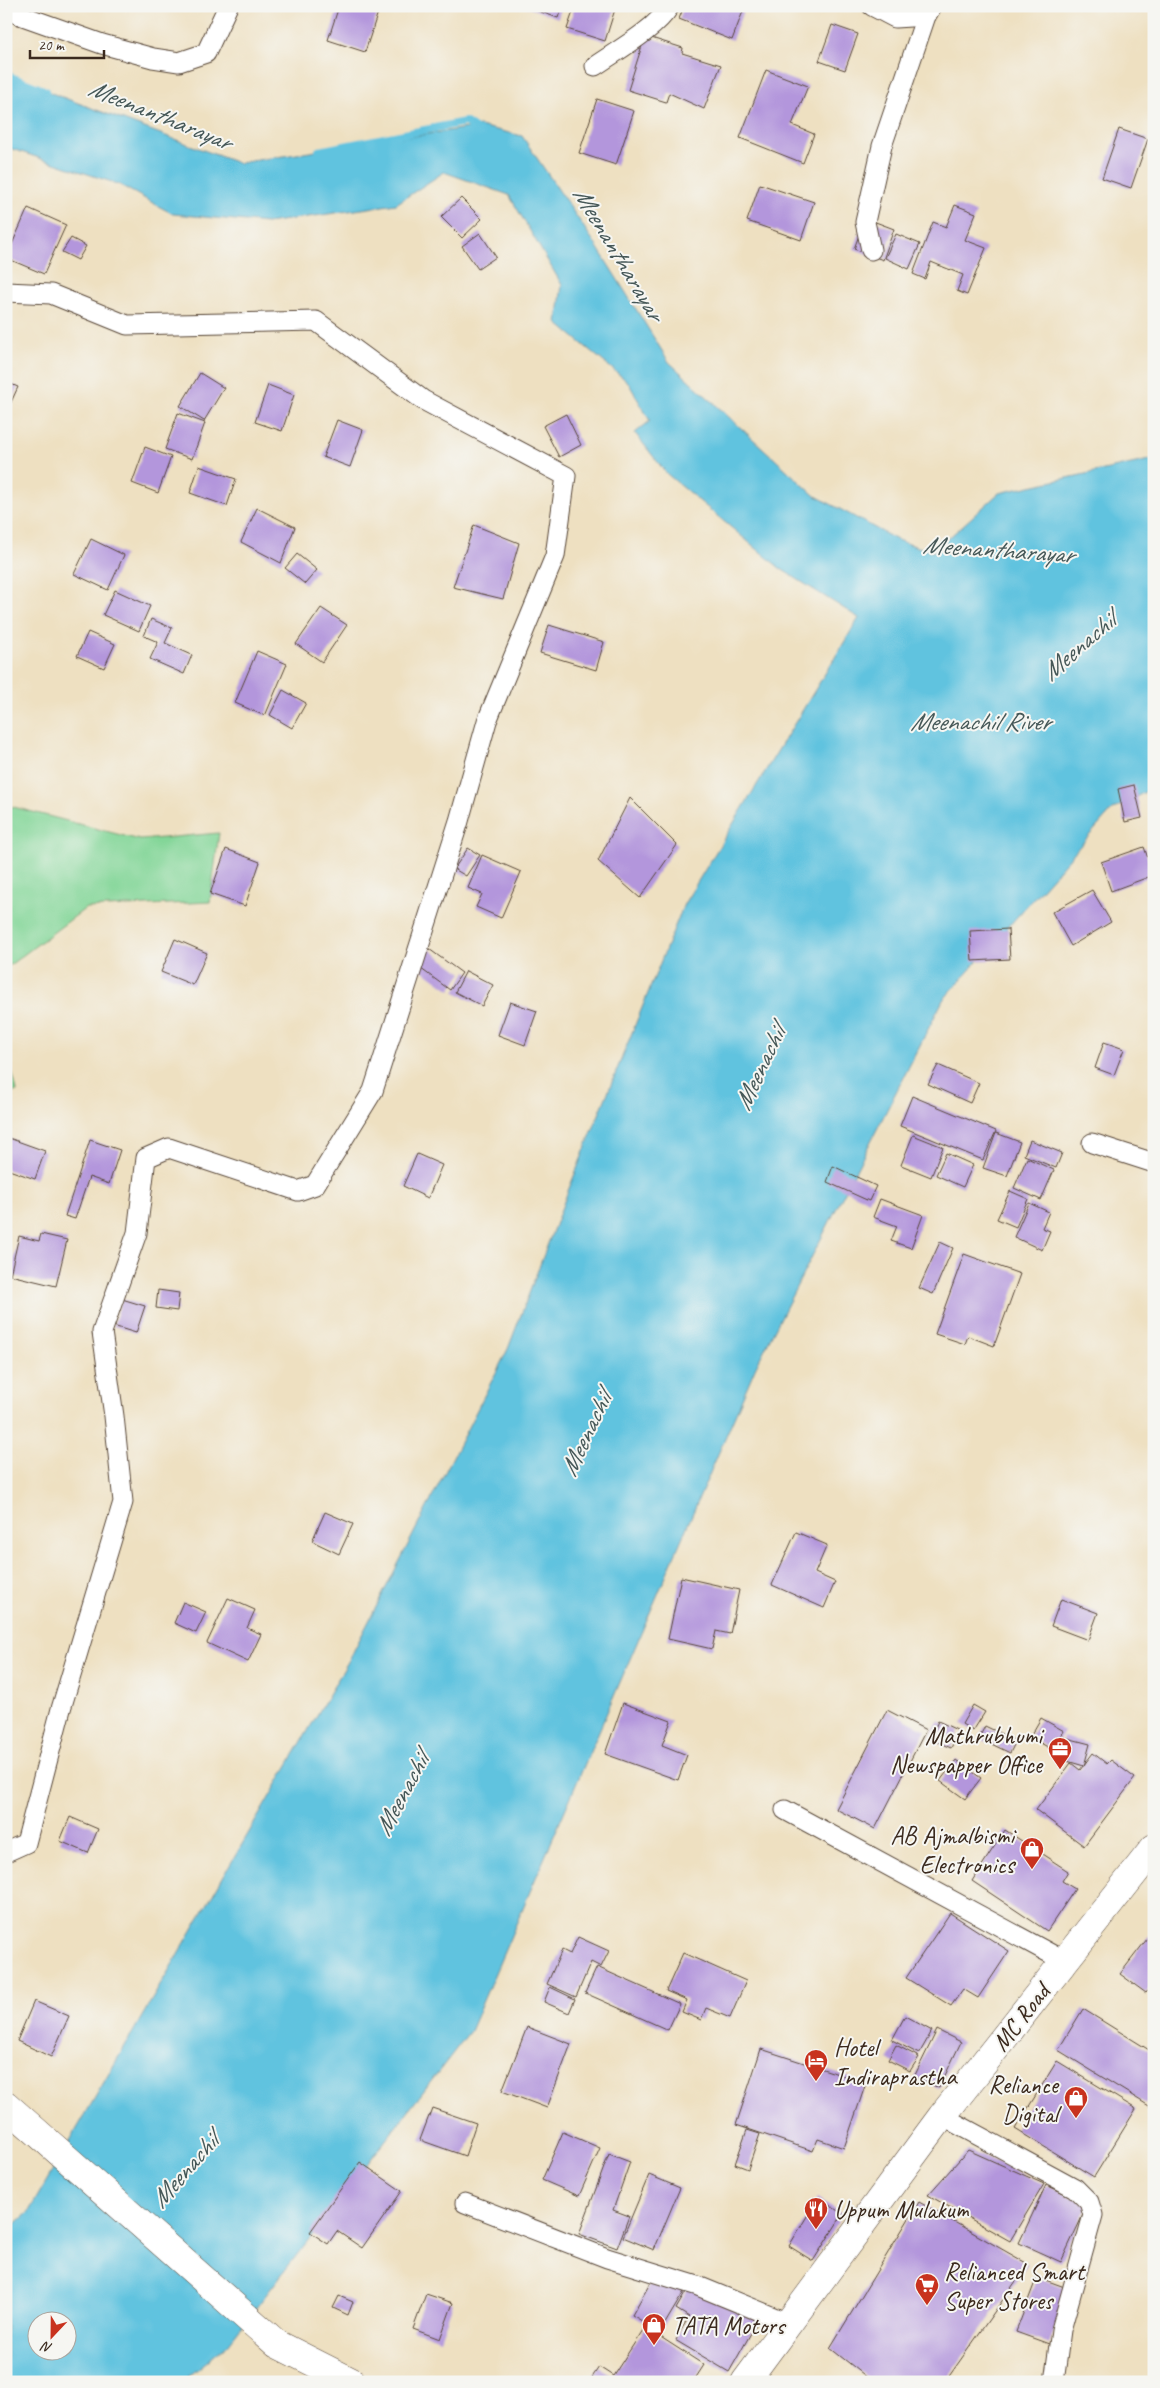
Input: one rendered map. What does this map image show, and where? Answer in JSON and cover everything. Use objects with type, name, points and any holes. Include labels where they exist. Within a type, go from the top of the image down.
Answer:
[{"type":"main road","name":"MC Road","points":[[745,2382],[942,2116],[1154,1848]]},
{"type":"main road","points":[[11,2109],[277,2344],[352,2382]]},
{"type":"street","points":[[18,10],[102,44],[179,62],[206,53],[228,6]]},
{"type":"street","points":[[595,66],[633,40],[666,12],[670,6]]},
{"type":"street","points":[[872,6],[895,18],[929,11]]},
{"type":"street","points":[[871,250],[865,222],[882,146],[929,11]]},
{"type":"street","points":[[6,292],[50,294],[127,325],[316,321],[423,400],[566,476],[555,556],[487,720],[459,821],[373,1091],[315,1185],[298,1191],[168,1148],[146,1158],[137,1233],[102,1332],[114,1416],[123,1502],[61,1709],[26,1843],[6,1852]]},
{"type":"street","points":[[1092,1143],[1154,1164]]},
{"type":"street","points":[[785,1810],[1064,1960]]},
{"type":"street","points":[[942,2116],[1075,2188],[1090,2202],[1094,2215],[1061,2330],[1054,2382]]},
{"type":"street","points":[[466,2203],[607,2258],[698,2286],[788,2323]]},
{"type":"green space","points":[[6,805],[140,840],[219,833],[210,902],[86,908],[6,968]]},
{"type":"green space","points":[[6,1047],[17,1091],[6,1095]]},
{"type":"water","name":"Meenachil River","points":[[6,76],[238,163],[480,126],[522,136],[596,245],[669,362],[814,495],[897,540],[933,552],[999,493],[1154,459],[1154,787],[1112,810],[943,1000],[756,1366],[470,2031],[228,2344],[182,2382],[6,2382],[6,2232],[28,2213],[349,1660],[508,1349],[568,1191],[684,904],[859,618],[781,569],[667,474],[635,433],[650,421],[628,382],[557,323],[562,285],[509,195],[444,172],[396,204],[267,223],[173,214],[118,184],[6,147]]},
{"type":"building","points":[[339,6],[380,6],[365,52],[328,40]]},
{"type":"building","points":[[524,6],[562,6],[558,18]]},
{"type":"building","points":[[575,6],[616,6],[605,41],[567,29]]},
{"type":"building","points":[[684,6],[745,6],[732,40],[679,19]]},
{"type":"building","points":[[832,25],[858,34],[845,70],[819,61]]},
{"type":"building","points":[[645,36],[683,48],[682,53],[721,65],[704,109],[669,93],[666,102],[628,90]]},
{"type":"building","points":[[766,70],[808,86],[792,125],[814,134],[803,163],[740,138]]},
{"type":"building","points":[[597,99],[634,111],[616,165],[579,153]]},
{"type":"building","points":[[1119,129],[1148,139],[1131,188],[1102,178]]},
{"type":"building","points":[[760,184],[814,202],[801,240],[747,221]]},
{"type":"building","points":[[461,198],[482,219],[462,238],[441,217]]},
{"type":"building","points":[[955,205],[976,213],[965,240],[986,248],[967,295],[957,291],[963,275],[931,262],[925,279],[913,274],[933,222],[946,227]]},
{"type":"building","points":[[28,208],[66,225],[44,274],[6,258]]},
{"type":"building","points":[[865,218],[894,229],[883,260],[854,249]]},
{"type":"building","points":[[480,233],[496,257],[478,269],[462,246]]},
{"type":"building","points":[[896,234],[920,244],[909,269],[885,258]]},
{"type":"building","points":[[71,238],[86,246],[78,260],[62,252]]},
{"type":"building","points":[[200,373],[224,388],[204,421],[180,406]]},
{"type":"building","points":[[6,382],[18,387],[6,413]]},
{"type":"building","points":[[268,385],[294,395],[282,431],[255,422]]},
{"type":"building","points":[[178,413],[205,423],[192,459],[165,449]]},
{"type":"building","points":[[566,414],[581,445],[559,457],[543,426]]},
{"type":"building","points":[[337,420],[363,430],[350,467],[323,457]]},
{"type":"building","points":[[145,447],[171,457],[158,493],[132,483]]},
{"type":"building","points":[[199,466],[236,479],[227,506],[190,493]]},
{"type":"building","points":[[257,508],[295,527],[281,563],[241,542]]},
{"type":"building","points":[[474,525],[519,543],[503,599],[453,587]]},
{"type":"building","points":[[91,539],[124,555],[108,590],[74,574]]},
{"type":"building","points":[[297,554],[317,570],[305,584],[285,568]]},
{"type":"building","points":[[115,590],[150,606],[139,631],[103,615]]},
{"type":"building","points":[[321,608],[347,625],[322,662],[296,644]]},
{"type":"building","points":[[151,619],[172,628],[165,643],[192,655],[184,674],[150,659],[158,642],[144,636]]},
{"type":"building","points":[[549,625],[604,642],[596,670],[540,653]]},
{"type":"building","points":[[88,632],[115,644],[104,668],[77,656]]},
{"type":"building","points":[[257,651],[287,664],[265,716],[235,703]]},
{"type":"building","points":[[283,690],[306,703],[292,728],[270,715]]},
{"type":"building","points":[[1134,785],[1142,818],[1125,822],[1118,789]]},
{"type":"building","points":[[630,798],[677,845],[640,898],[598,861]]},
{"type":"building","points":[[1144,847],[1154,875],[1111,891],[1101,862]]},
{"type":"building","points":[[468,848],[480,855],[466,876],[454,869]]},
{"type":"building","points":[[226,849],[260,862],[245,906],[210,894]]},
{"type":"building","points":[[482,855],[521,872],[501,918],[476,907],[482,894],[468,888]]},
{"type":"building","points":[[1092,890],[1111,922],[1071,946],[1052,912]]},
{"type":"building","points":[[1008,929],[1010,959],[972,961],[970,931]]},
{"type":"building","points":[[175,939],[207,953],[193,985],[161,972]]},
{"type":"building","points":[[429,949],[462,973],[450,990],[417,966]]},
{"type":"building","points":[[466,971],[493,985],[482,1006],[455,992]]},
{"type":"building","points":[[510,1002],[537,1011],[525,1045],[498,1035]]},
{"type":"building","points":[[1104,1042],[1124,1049],[1114,1075],[1095,1068]]},
{"type":"building","points":[[938,1065],[979,1083],[970,1103],[928,1084]]},
{"type":"building","points":[[912,1096],[996,1131],[983,1160],[900,1126]]},
{"type":"building","points":[[996,1133],[1020,1142],[1007,1176],[983,1168]]},
{"type":"building","points":[[913,1135],[943,1147],[931,1177],[901,1165]]},
{"type":"building","points":[[6,1137],[45,1151],[35,1179],[6,1169]]},
{"type":"building","points":[[90,1140],[120,1150],[109,1184],[89,1177],[75,1219],[65,1216]]},
{"type":"building","points":[[1030,1140],[1062,1153],[1056,1168],[1024,1155]]},
{"type":"building","points":[[946,1153],[973,1165],[963,1187],[936,1175]]},
{"type":"building","points":[[417,1154],[442,1165],[428,1198],[403,1186]]},
{"type":"building","points":[[1027,1158],[1054,1170],[1041,1200],[1014,1188]]},
{"type":"building","points":[[833,1166],[876,1186],[869,1201],[827,1182]]},
{"type":"building","points":[[1010,1191],[1028,1199],[1016,1227],[997,1219]]},
{"type":"building","points":[[880,1199],[923,1215],[911,1248],[891,1241],[897,1226],[873,1217]]},
{"type":"building","points":[[1029,1203],[1049,1212],[1042,1228],[1050,1231],[1042,1250],[1014,1237]]},
{"type":"building","points":[[41,1234],[67,1240],[56,1286],[10,1275],[19,1236],[39,1241]]},
{"type":"building","points":[[940,1242],[953,1248],[933,1294],[919,1288]]},
{"type":"building","points":[[964,1254],[1020,1274],[994,1346],[968,1336],[965,1344],[935,1334]]},
{"type":"building","points":[[158,1290],[179,1293],[177,1311],[156,1308]]},
{"type":"building","points":[[122,1299],[145,1306],[136,1333],[113,1326]]},
{"type":"building","points":[[325,1512],[353,1524],[339,1554],[312,1541]]},
{"type":"building","points":[[796,1532],[827,1545],[815,1573],[835,1582],[824,1608],[772,1585]]},
{"type":"building","points":[[681,1577],[739,1590],[730,1634],[716,1631],[712,1649],[668,1639]]},
{"type":"building","points":[[228,1598],[255,1610],[247,1628],[261,1634],[248,1662],[207,1643]]},
{"type":"building","points":[[1061,1599],[1098,1613],[1088,1640],[1051,1626]]},
{"type":"building","points":[[183,1602],[206,1612],[196,1633],[174,1623]]},
{"type":"building","points":[[623,1703],[671,1721],[662,1745],[687,1755],[678,1780],[605,1754]]},
{"type":"building","points":[[973,1705],[985,1712],[973,1731],[962,1724]]},
{"type":"building","points":[[887,1710],[926,1730],[875,1829],[836,1809]]},
{"type":"building","points":[[1041,1718],[1064,1731],[1053,1750],[1030,1737]]},
{"type":"building","points":[[938,1721],[959,1731],[951,1748],[930,1739]]},
{"type":"building","points":[[985,1726],[1016,1741],[1010,1753],[979,1738]]},
{"type":"building","points":[[1063,1737],[1090,1744],[1084,1766],[1057,1758]]},
{"type":"building","points":[[1093,1753],[1107,1764],[1111,1760],[1135,1778],[1084,1846],[1036,1810],[1071,1763],[1080,1770]]},
{"type":"building","points":[[956,1760],[981,1778],[965,1799],[940,1781]]},
{"type":"building","points":[[70,1817],[98,1829],[88,1853],[60,1841]]},
{"type":"building","points":[[1005,1830],[1068,1871],[1062,1881],[1075,1889],[1047,1931],[972,1881]]},
{"type":"building","points":[[950,1913],[1009,1951],[978,1998],[963,1989],[951,2006],[906,1978]]},
{"type":"building","points":[[1154,1930],[1154,1983],[1146,1993],[1120,1974]]},
{"type":"building","points":[[578,1937],[609,1951],[601,1967],[591,1962],[576,1997],[547,1984],[562,1950],[570,1954]]},
{"type":"building","points":[[683,1953],[746,1981],[730,2018],[706,2008],[701,2020],[682,2012],[687,2000],[666,1991]]},
{"type":"building","points":[[597,1967],[680,2004],[668,2030],[585,1993]]},
{"type":"building","points":[[550,1987],[575,1999],[569,2013],[544,2002]]},
{"type":"building","points":[[34,2001],[69,2016],[51,2057],[17,2041]]},
{"type":"building","points":[[1083,2009],[1154,2053],[1154,2109],[1058,2050]]},
{"type":"building","points":[[905,2016],[932,2031],[919,2054],[892,2040]]},
{"type":"building","points":[[527,2027],[571,2044],[547,2108],[502,2091]]},
{"type":"building","points":[[937,2030],[961,2042],[939,2088],[914,2077]]},
{"type":"building","points":[[896,2045],[919,2057],[910,2071],[888,2060]]},
{"type":"building","points":[[761,2049],[866,2083],[844,2148],[818,2139],[813,2151],[736,2125]]},
{"type":"building","name":"Reliance Digital","points":[[1057,2061],[1136,2109],[1094,2177],[1015,2129]]},
{"type":"building","points":[[432,2108],[476,2123],[465,2156],[420,2140]]},
{"type":"building","points":[[747,2130],[760,2134],[748,2169],[735,2164]]},
{"type":"building","points":[[563,2132],[600,2148],[579,2196],[542,2180]]},
{"type":"building","points":[[968,2150],[1044,2184],[1010,2241],[928,2195]]},
{"type":"building","points":[[609,2154],[630,2162],[613,2210],[629,2216],[617,2248],[579,2234]]},
{"type":"building","points":[[360,2162],[402,2191],[362,2248],[337,2231],[328,2244],[310,2232]]},
{"type":"building","points":[[649,2175],[680,2188],[654,2250],[623,2237]]},
{"type":"building","points":[[1046,2185],[1088,2204],[1061,2262],[1019,2243]]},
{"type":"building","name":"Uppum Mulakum","points":[[818,2198],[843,2214],[813,2261],[789,2246]]},
{"type":"building","name":"Relianced Smart Super Stores","points":[[919,2202],[1028,2264],[945,2382],[873,2382],[830,2348]]},
{"type":"building","points":[[656,2273],[685,2290],[660,2332],[632,2315]]},
{"type":"building","points":[[1037,2277],[1070,2289],[1049,2344],[1016,2332]]},
{"type":"building","points":[[693,2280],[759,2319],[729,2372],[675,2340],[689,2317],[676,2309]]},
{"type":"building","points":[[426,2294],[453,2303],[440,2339],[413,2329]]},
{"type":"building","points":[[339,2296],[353,2302],[348,2315],[333,2308]]},
{"type":"building","name":"TATA Motors","points":[[645,2327],[704,2365],[693,2382],[589,2382],[599,2367],[613,2376]]},
{"type":"waterway","name":"Meenantharayar","points":[[6,75],[46,91]]},
{"type":"waterway","name":"Meenantharayar","points":[[319,151],[465,122],[481,133]]},
{"type":"place","name":"Mathrubhumi Newspapper Office","points":[[1060,1770]]},
{"type":"place","name":"AB Ajmalbismi Electronics","points":[[1032,1870]]},
{"type":"place","name":"Hotel Indiraprastha","points":[[816,2082]]},
{"type":"place","name":"Reliance Digital","points":[[1076,2119]]},
{"type":"place","name":"Uppum Mulakum","points":[[816,2230]]},
{"type":"place","name":"Relianced Smart Super Stores","points":[[927,2306]]},
{"type":"place","name":"TATA Motors","points":[[654,2346]]},
{"type":"water label","name":"Meenachil","points":[[1078,646]]},
{"type":"water label","name":"Meenachil","points":[[759,1068]]},
{"type":"water label","name":"Meenachil","points":[[585,1434]]},
{"type":"water label","name":"Meenachil","points":[[401,1794]]},
{"type":"water label","name":"Meenachil","points":[[184,2170]]}]
